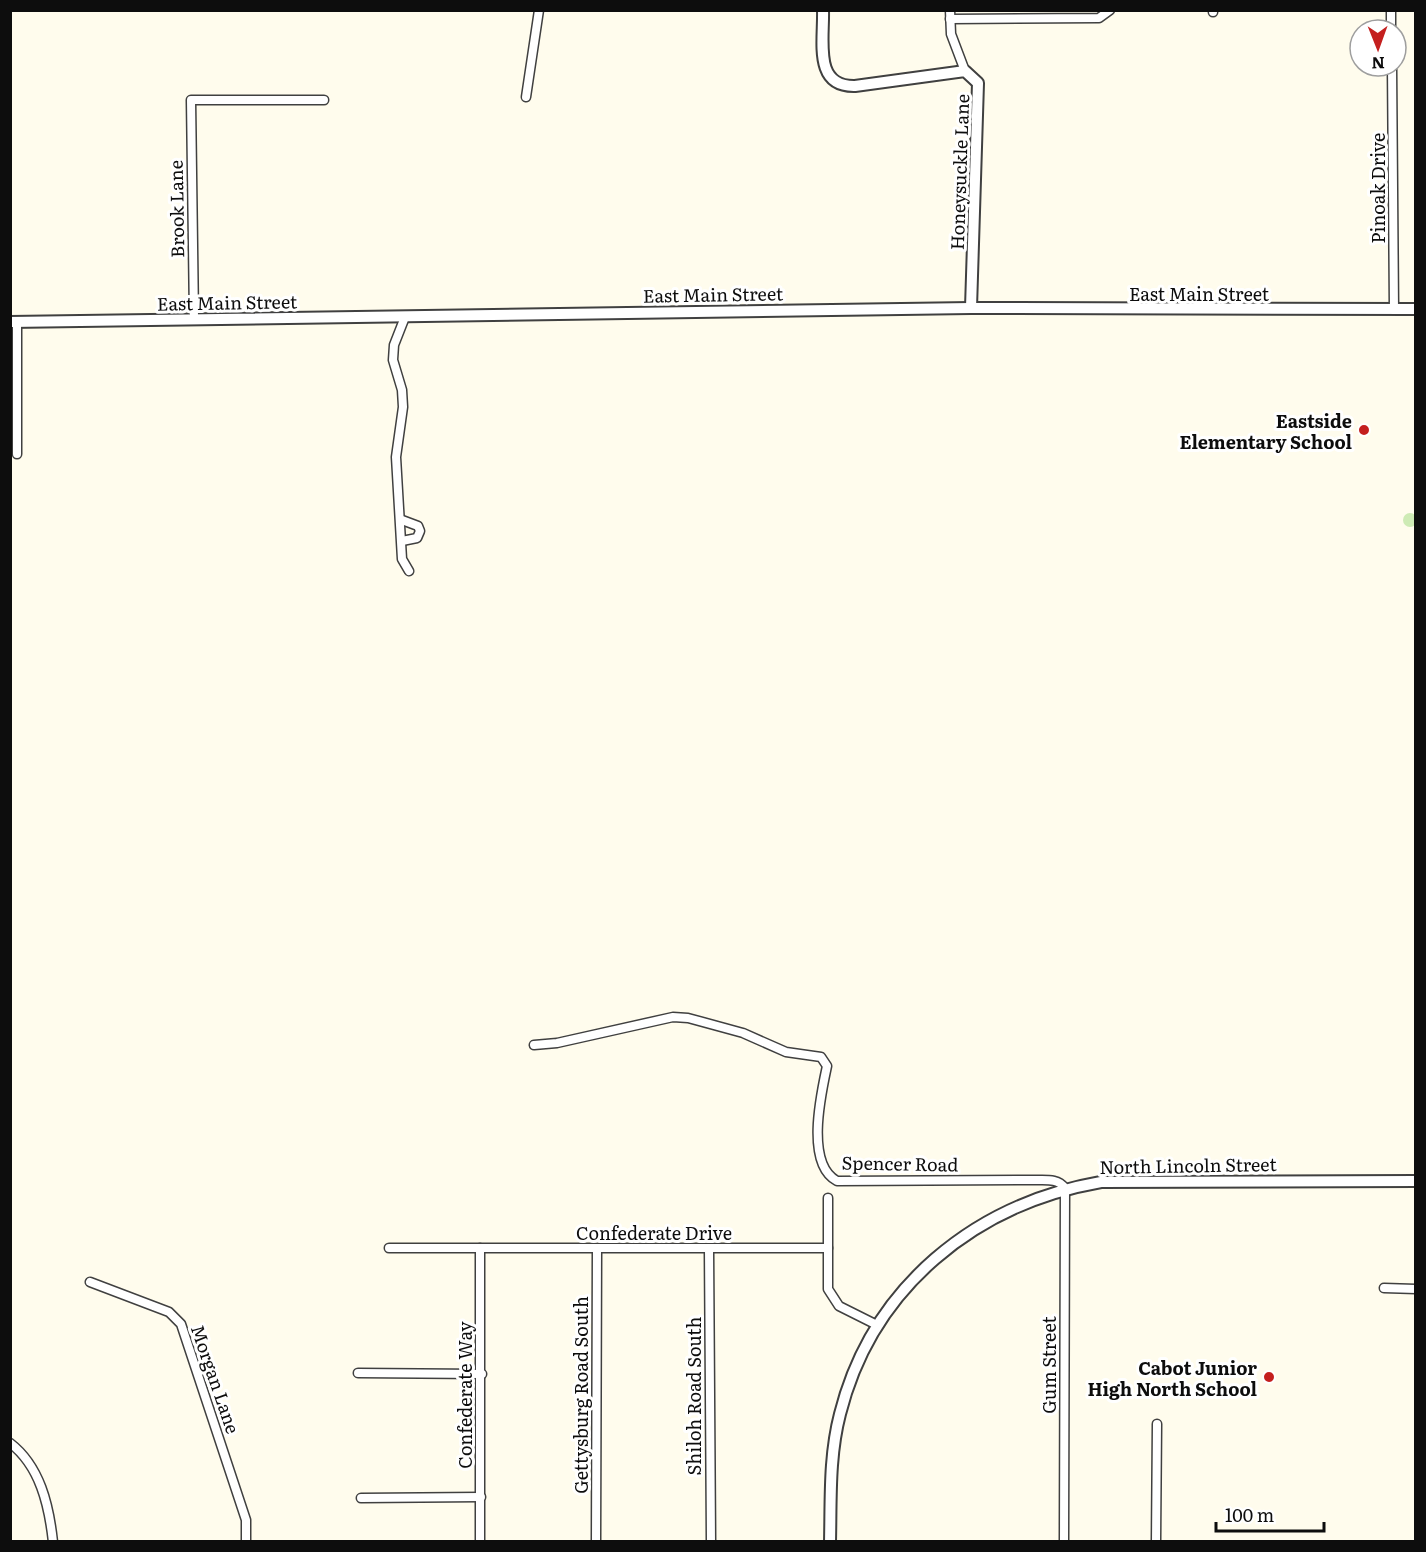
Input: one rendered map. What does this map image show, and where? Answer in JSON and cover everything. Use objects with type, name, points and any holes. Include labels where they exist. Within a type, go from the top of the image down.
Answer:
[{"type":"street","points":[[526,97],[539,10]]},
{"type":"street","name":"Honeysuckle Lane","points":[[823,10],[824,72],[832,81],[843,86],[965,71],[978,83],[971,308]]},
{"type":"street","points":[[965,71],[951,34],[950,15],[1099,18],[1110,10]]},
{"type":"street","name":"Pinoak Drive","points":[[1392,78],[1394,309]]},
{"type":"street","name":"Brook Lane","points":[[194,318],[191,100],[324,100]]},
{"type":"street","name":"East Main Street","points":[[14,322],[971,308],[1416,309]]},
{"type":"street","points":[[405,317],[394,345],[393,360],[403,399],[396,457],[402,520],[402,559],[409,571]]},
{"type":"street","points":[[14,322],[16,454]]},
{"type":"street","points":[[402,520],[418,526],[420,531],[417,538],[402,541]]},
{"type":"street","name":"Spencer Road","points":[[534,1045],[557,1043],[662,1018],[688,1018],[711,1024],[743,1033],[786,1052],[821,1057],[825,1062],[818,1105],[818,1134],[823,1164],[832,1178],[837,1181],[1038,1180],[1055,1181],[1065,1188]]},
{"type":"street","name":"North Lincoln Street","points":[[830,1542],[831,1468],[839,1417],[855,1367],[877,1324],[921,1272],[962,1237],[999,1214],[1065,1188],[1101,1182],[1140,1180],[1416,1181]]},
{"type":"street","name":"Gum Street","points":[[1064,1542],[1065,1188]]},
{"type":"street","points":[[828,1197],[828,1289],[839,1306],[877,1324]]},
{"type":"street","name":"Confederate Drive","points":[[389,1248],[709,1250],[828,1248]]},
{"type":"street","name":"Confederate Way","points":[[480,1248],[482,1374],[480,1542]]},
{"type":"street","name":"Gettysburg Road South","points":[[596,1542],[597,1249]]},
{"type":"street","name":"Shiloh Road South","points":[[709,1250],[711,1542]]},
{"type":"street","name":"Morgan Lane","points":[[90,1282],[169,1312],[181,1324],[246,1520],[246,1542]]},
{"type":"street","points":[[1384,1288],[1416,1289]]},
{"type":"street","points":[[358,1373],[482,1374]]},
{"type":"street","points":[[1156,1542],[1157,1424]]},
{"type":"street","points":[[10,1443],[34,1466],[50,1515],[53,1542]]},
{"type":"street","points":[[361,1498],[481,1497]]},
{"type":"green space","points":[[1410,513],[1415,515],[1417,520],[1415,525],[1410,527],[1405,525],[1403,520],[1405,515]]},
{"type":"place","name":"Eastside Elementary School","points":[[1364,430]]},
{"type":"place","name":"Cabot Junior High North School","points":[[1269,1377]]}]
